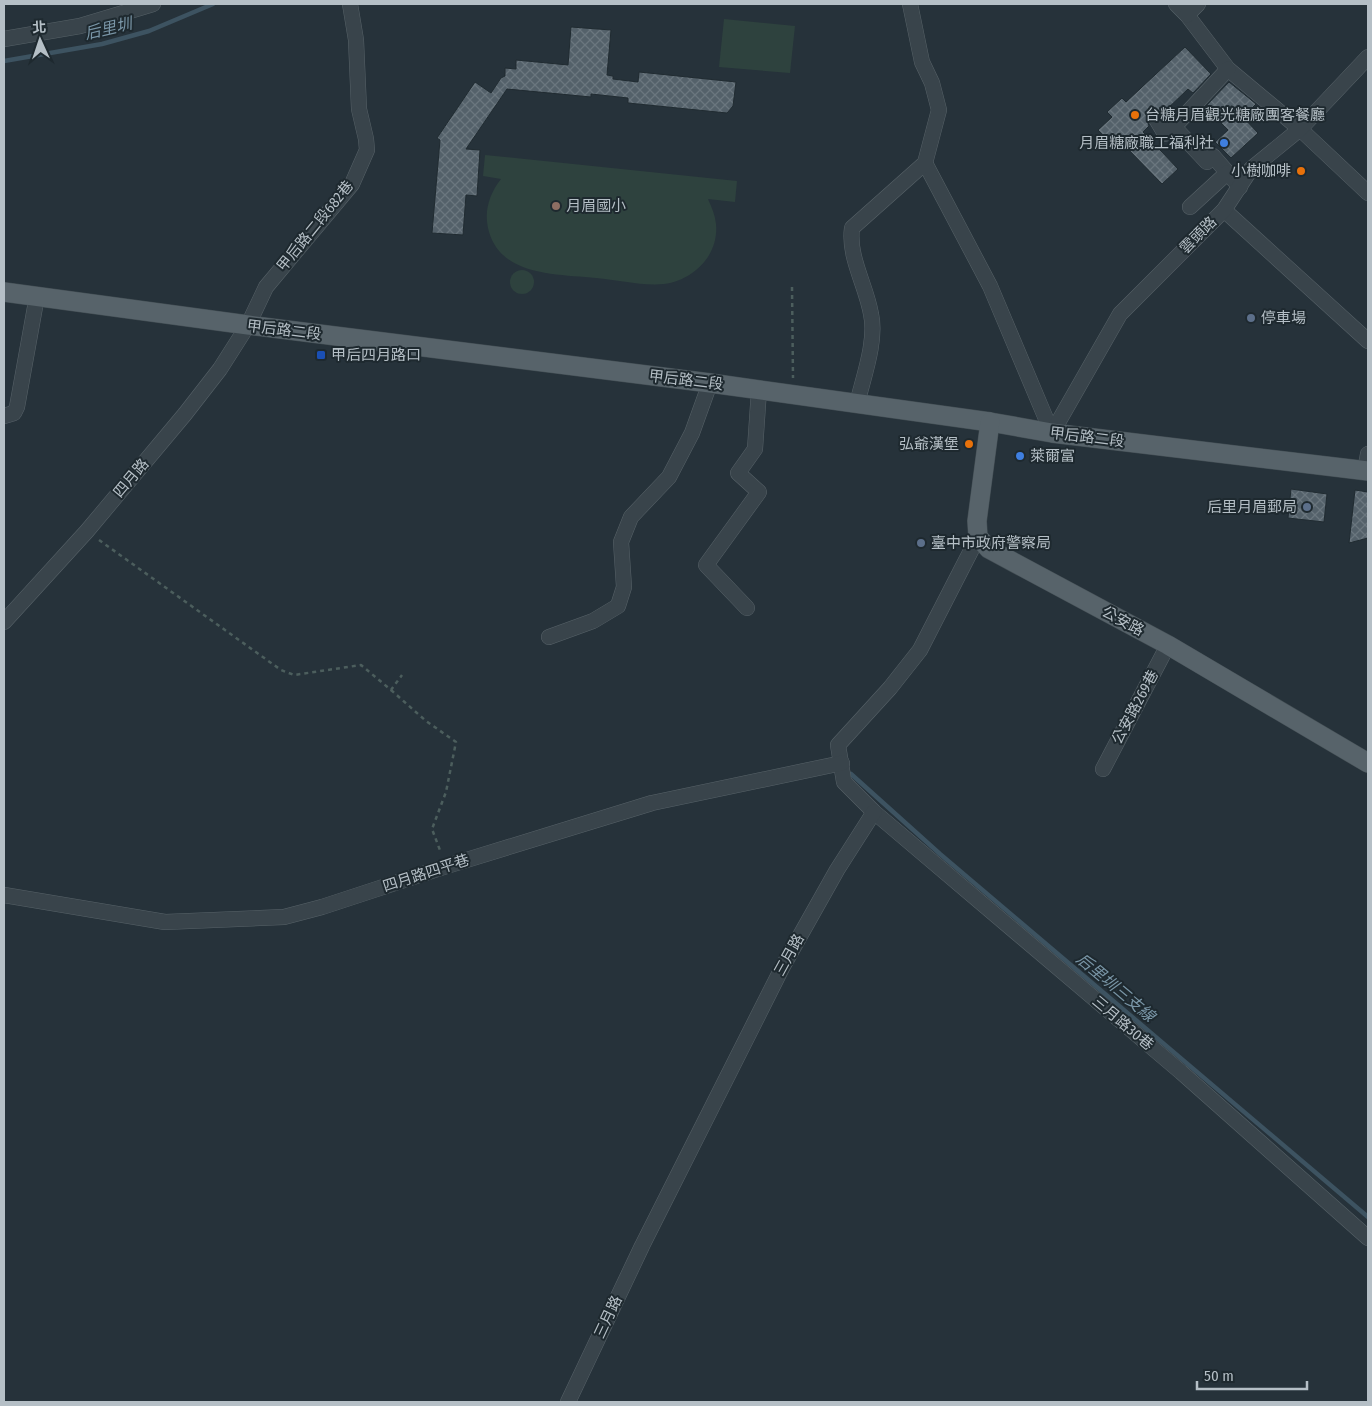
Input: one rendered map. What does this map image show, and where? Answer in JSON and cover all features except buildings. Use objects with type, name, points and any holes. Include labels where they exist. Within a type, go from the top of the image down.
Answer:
[{"type":"main road","name":"甲后路二段","points":[[4,292],[793,394],[990,422],[1052,433],[1367,465]]},
{"type":"main road","points":[[978,537],[977,521],[990,422]]},
{"type":"main road","name":"公安路","points":[[978,537],[989,549],[1168,645],[1368,763]]},
{"type":"street","points":[[4,39],[80,26],[153,4]]},
{"type":"street","name":"甲后路二段682巷","points":[[248,325],[266,287],[352,184],[367,150],[359,109],[356,40],[350,4]]},
{"type":"street","points":[[857,404],[871,344],[872,315],[850,242],[852,228],[925,164],[940,110],[932,84],[922,62],[910,4]]},
{"type":"street","points":[[1176,4],[1187,15],[1228,69],[1300,129],[1368,194]]},
{"type":"street","points":[[1187,15],[1198,4]]},
{"type":"street","name":"雲頭路","points":[[1052,433],[1120,314],[1224,210],[1251,169],[1300,129],[1368,57]]},
{"type":"street","points":[[1156,119],[1165,134],[1174,127],[1228,69]]},
{"type":"street","points":[[1174,127],[1207,162],[1213,156],[1240,187]]},
{"type":"street","points":[[925,164],[990,286],[1052,433]]},
{"type":"street","points":[[1190,207],[1227,173]]},
{"type":"street","points":[[1224,210],[1368,341]]},
{"type":"street","points":[[4,416],[14,413],[17,407],[37,296]]},
{"type":"street","name":"四月路","points":[[4,622],[87,531],[185,414],[220,369],[248,325]]},
{"type":"street","points":[[549,637],[593,621],[618,606],[624,587],[621,542],[631,517],[668,478],[692,433],[710,383]]},
{"type":"street","points":[[747,608],[706,565],[759,492],[738,473],[755,448],[760,390]]},
{"type":"street","points":[[874,812],[844,782],[838,745],[890,688],[920,650],[978,537]]},
{"type":"street","name":"公安路269巷","points":[[1103,769],[1168,645]]},
{"type":"street","name":"四月路四平巷","points":[[4,895],[165,922],[284,917],[322,907],[447,866],[652,803],[842,763]]},
{"type":"street","name":"三月路30巷","points":[[874,812],[1181,1072],[1368,1238]]},
{"type":"street","name":"三月路","points":[[568,1402],[642,1246],[782,966],[837,870],[874,812]]},
{"type":"path","points":[[792,287],[793,394]]},
{"type":"path","points":[[87,531],[281,670],[294,675],[361,665],[426,721],[456,742],[446,792],[432,829],[447,866]]},
{"type":"path","points":[[391,690],[402,675]]},
{"type":"green space","points":[[724,19],[795,26],[790,73],[719,67]]},
{"type":"green space","points":[[485,155],[737,181],[735,202],[708,199],[716,224],[713,246],[709,256],[702,264],[675,282],[664,284],[630,283],[532,270],[504,256],[494,244],[488,228],[487,208],[491,196],[501,179],[483,176]]},
{"type":"green space","points":[[522,270],[531,273],[534,282],[531,291],[522,294],[513,291],[510,282],[513,273]]},
{"type":"waterway","name":"后里圳","points":[[4,61],[102,44],[149,31],[213,4]]},
{"type":"waterway","name":"后里圳三支線","points":[[851,774],[940,854],[1368,1217]]},
{"type":"place","name":"台糖月眉觀光糖廠團客餐廳","points":[[1135,115]]},
{"type":"place","name":"月眉糖廠職工福利社","points":[[1224,143]]},
{"type":"place","name":"小樹咖啡","points":[[1301,171]]},
{"type":"place","name":"月眉國小","points":[[556,206]]},
{"type":"place","name":"停車場","points":[[1251,318]]},
{"type":"place","name":"甲后四月路口","points":[[321,355]]},
{"type":"place","name":"弘爺漢堡","points":[[969,444]]},
{"type":"place","name":"萊爾富","points":[[1020,456]]},
{"type":"place","name":"后里月眉郵局","points":[[1307,507]]},
{"type":"place","name":"臺中市政府警察局","points":[[921,543]]}]
